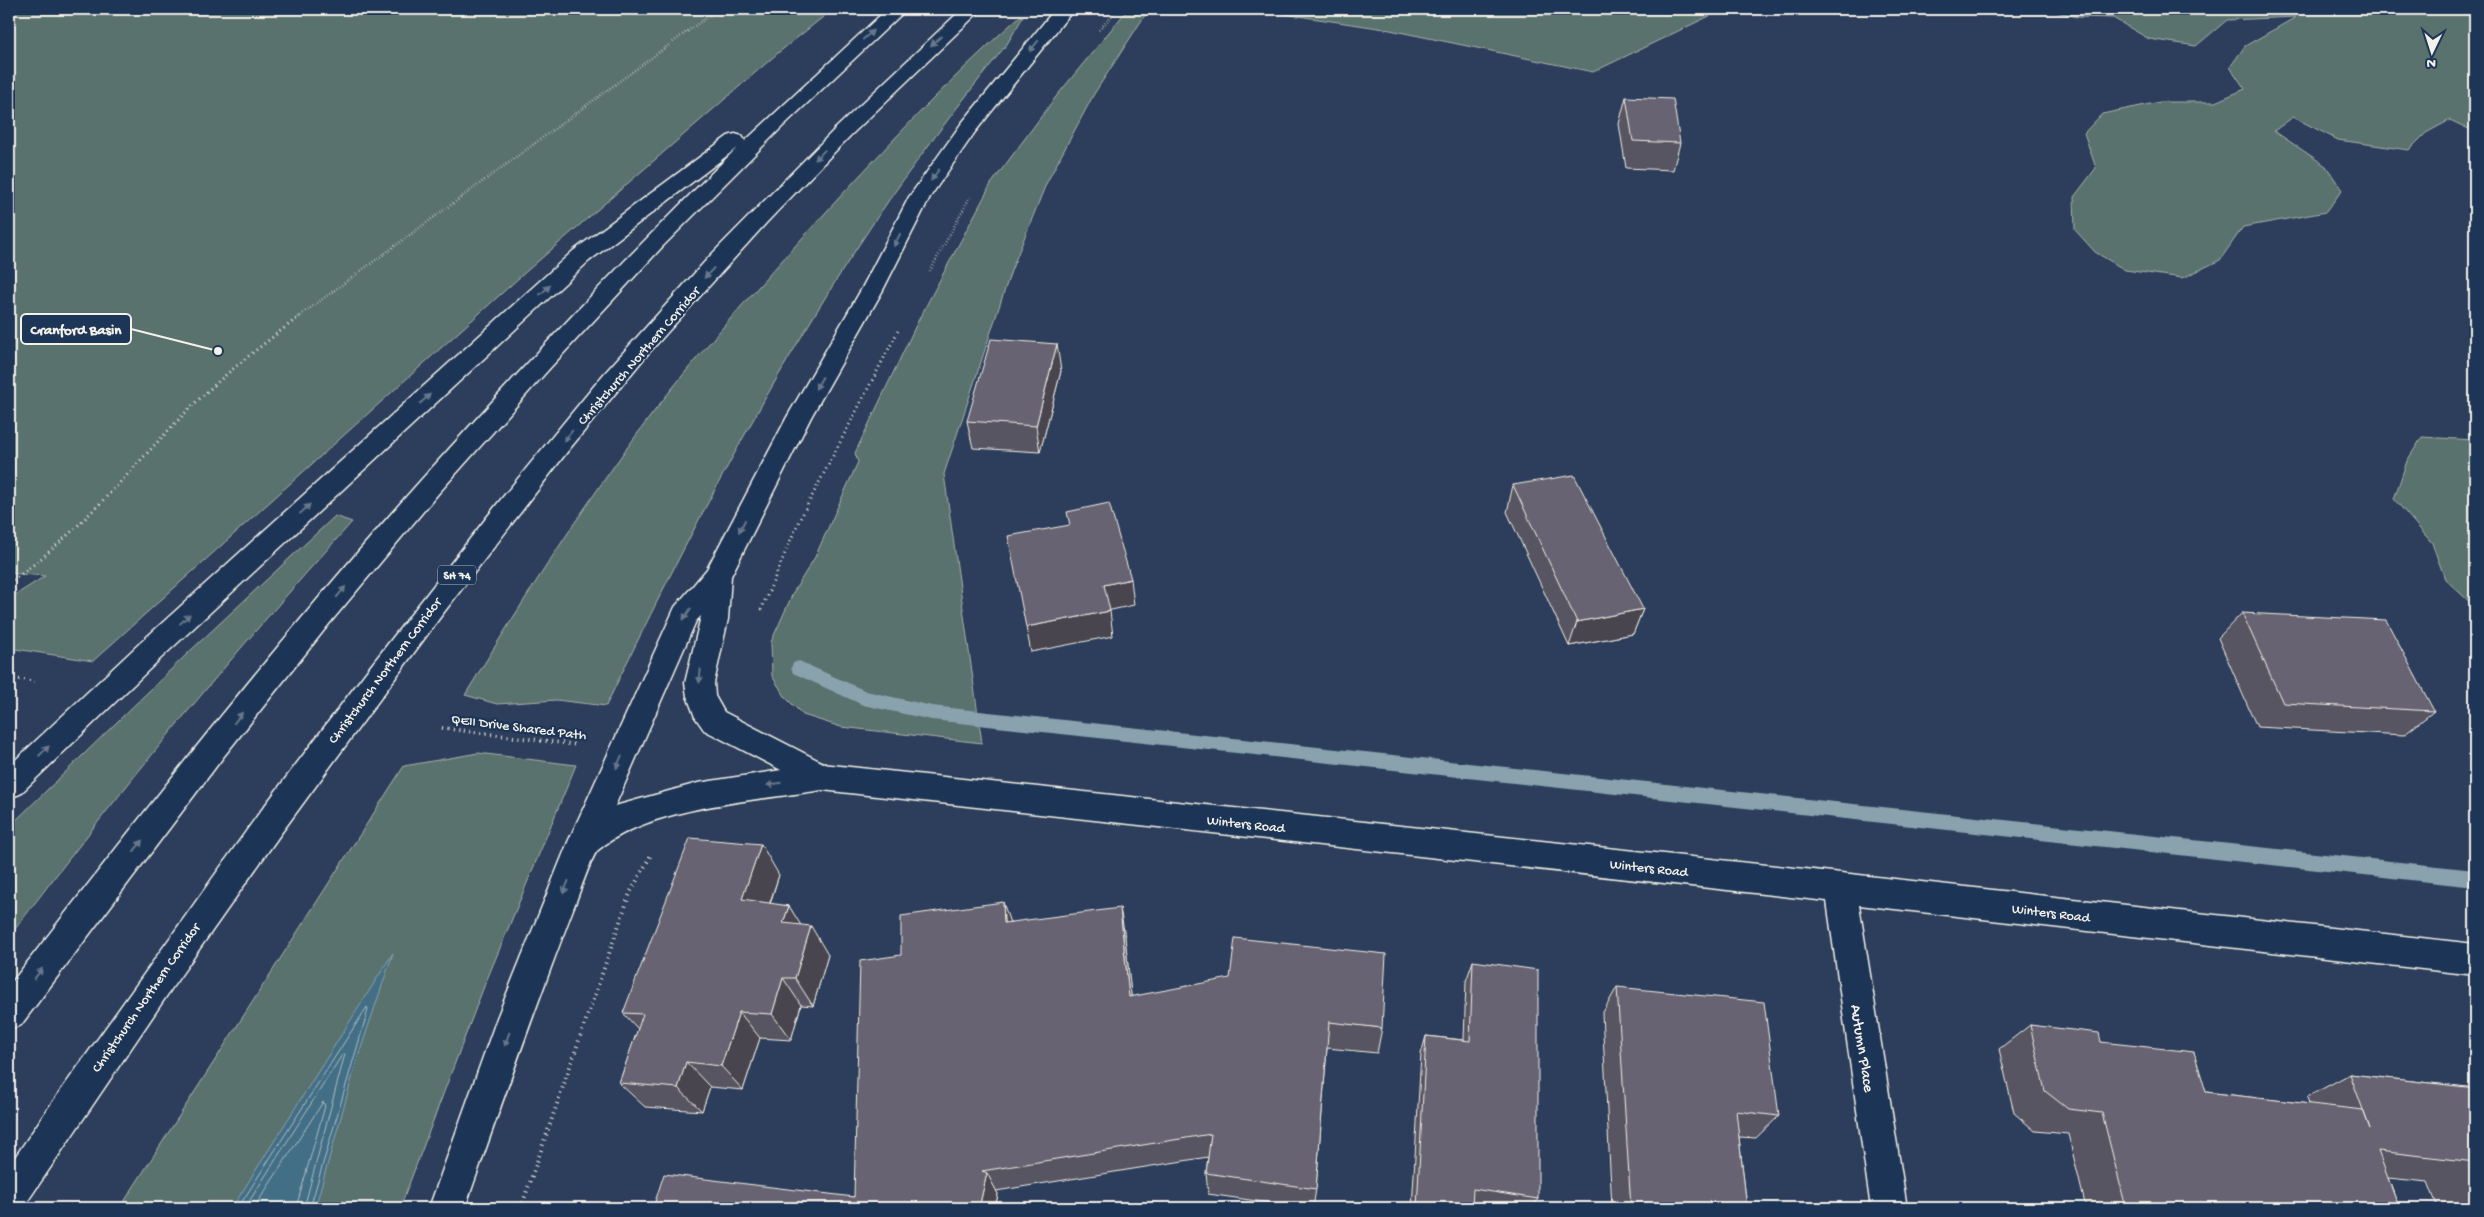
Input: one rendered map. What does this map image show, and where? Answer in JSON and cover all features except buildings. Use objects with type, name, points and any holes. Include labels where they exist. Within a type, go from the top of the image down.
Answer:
[{"type":"main road","points":[[9,1013],[286,658],[424,495],[614,282],[732,163],[838,62],[898,9]]},
{"type":"main road","name":"Christchurch Northern Corridor","points":[[9,1197],[129,1021],[298,783],[528,484],[638,350],[749,230],[852,123],[973,9]]},
{"type":"main road","points":[[447,1208],[514,1018],[584,842],[685,615],[717,576],[799,417],[872,290],[920,197],[968,128],[1065,9]]},
{"type":"main road","points":[[9,785],[149,652],[581,256],[838,62]]},
{"type":"main road","points":[[717,576],[714,619],[702,660],[699,680],[700,697],[705,710],[714,721],[822,777]]},
{"type":"main road","points":[[584,842],[622,817],[647,808],[698,796],[822,777]]},
{"type":"main road","name":"Winters Road","points":[[822,777],[1841,888],[2475,960]]},
{"type":"main road","name":"Autumn Place","points":[[1841,888],[1889,1208]]},
{"type":"path","points":[[9,583],[27,572],[56,548],[173,425],[214,385],[269,339],[598,95],[718,9]]},
{"type":"path","points":[[1096,33],[1118,9]]},
{"type":"path","points":[[926,279],[974,191]]},
{"type":"path","points":[[759,614],[798,523],[902,323]]},
{"type":"path","points":[[9,678],[35,681]]},
{"type":"path","name":"QEII Drive Shared Path","points":[[442,728],[584,746]]},
{"type":"path","points":[[521,1208],[630,893],[651,854],[657,850]]},
{"type":"green space","points":[[9,9],[833,9],[778,53],[521,276],[93,661],[9,648],[9,599],[45,576],[9,573]]},
{"type":"green space","points":[[1128,9],[1149,9],[1094,94],[1046,184],[1011,271],[944,474],[982,743],[841,727],[803,715],[786,698],[772,676],[771,642],[794,591],[815,557],[858,462],[855,453],[918,321],[991,184],[1055,98]]},
{"type":"green space","points":[[1251,9],[1724,9],[1593,72],[1385,29]]},
{"type":"green space","points":[[2045,9],[2475,9],[2475,132],[2450,120],[2426,133],[2409,150],[2338,140],[2293,117],[2274,131],[2326,166],[2342,190],[2326,212],[2243,227],[2220,260],[2183,278],[2125,270],[2095,252],[2075,230],[2074,197],[2096,168],[2084,133],[2102,114],[2160,102],[2215,102],[2245,89],[2230,67],[2245,46],[2296,17],[2227,20],[2196,46],[2149,39],[2113,18],[2077,17]]},
{"type":"green space","points":[[1020,16],[1023,17],[1007,44],[890,199],[836,280],[800,339],[731,459],[667,582],[606,706],[556,700],[497,704],[465,695],[575,522],[646,422],[686,371],[865,170],[940,91]]},
{"type":"green space","points":[[2422,437],[2475,440],[2475,607],[2445,579],[2432,543],[2394,499],[2407,461]]},
{"type":"green space","points":[[335,516],[352,522],[263,622],[176,725],[91,830],[9,937],[9,827],[189,652]]},
{"type":"green space","points":[[478,753],[576,765],[483,989],[400,1208],[120,1208],[404,766]]},
{"type":"water","points":[[393,953],[358,1057],[315,1208],[232,1208]]},
{"type":"waterway","points":[[799,668],[863,698],[932,713],[2475,879]]},
{"type":"place","name":"Cranford Basin","points":[[218,351]]}]
